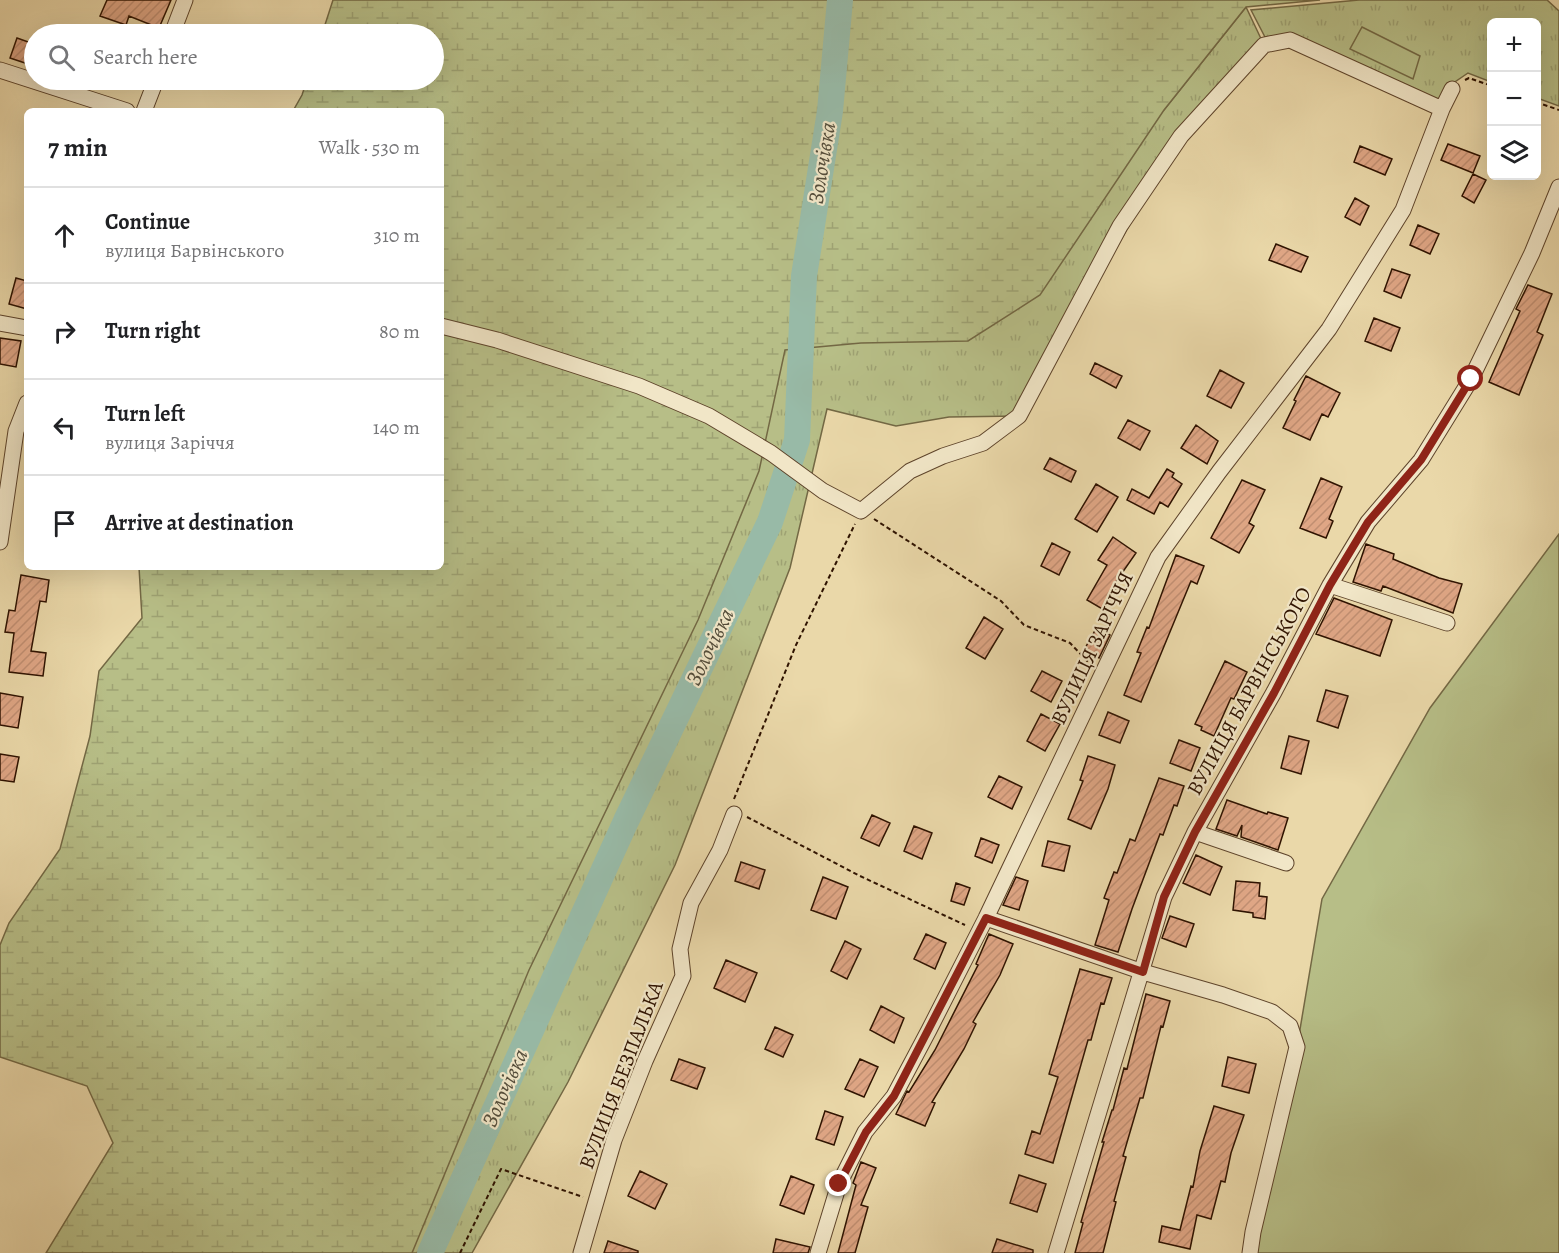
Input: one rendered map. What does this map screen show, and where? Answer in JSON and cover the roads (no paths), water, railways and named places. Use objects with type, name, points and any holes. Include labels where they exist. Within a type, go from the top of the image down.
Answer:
[{"type":"street","points":[[176,24],[185,0]]},
{"type":"street","points":[[444,327],[497,340],[639,386],[709,416],[771,453],[823,491],[861,511],[910,471],[943,456],[983,443],[1019,416],[1120,226],[1181,136],[1264,45],[1290,40],[1442,109]]},
{"type":"street","points":[[0,70],[24,78]]},
{"type":"street","name":"ВУЛИЦЯ ЗАРІЧЧЯ","points":[[818,1253],[839,1184],[866,1132],[894,1096],[982,925],[1158,557],[1329,329],[1403,210],[1452,88]]},
{"type":"street","points":[[62,90],[118,108]]},
{"type":"street","points":[[145,108],[152,90]]},
{"type":"street","name":"ВУЛИЦЯ БАРВІНСЬКОГО","points":[[1056,1253],[1164,897],[1195,832],[1274,693],[1330,585],[1368,522],[1421,460],[1471,379],[1532,253],[1559,187]]},
{"type":"street","points":[[0,323],[24,327]]},
{"type":"street","points":[[0,542],[15,431],[24,410]]},
{"type":"street","points":[[1330,585],[1447,623]]},
{"type":"street","name":"ВУЛИЦЯ БЕЗПАЛЬКА","points":[[581,1253],[614,1140],[645,1061],[683,976],[680,949],[691,903],[720,850],[734,814]]},
{"type":"street","points":[[1195,832],[1286,862]]},
{"type":"street","points":[[982,925],[1223,995],[1272,1012],[1290,1026],[1297,1047],[1250,1253]]},
{"type":"waterway","name":"Золочівка","points":[[430,1253],[626,821],[770,522],[797,440],[804,276],[830,111],[840,0]]}]
